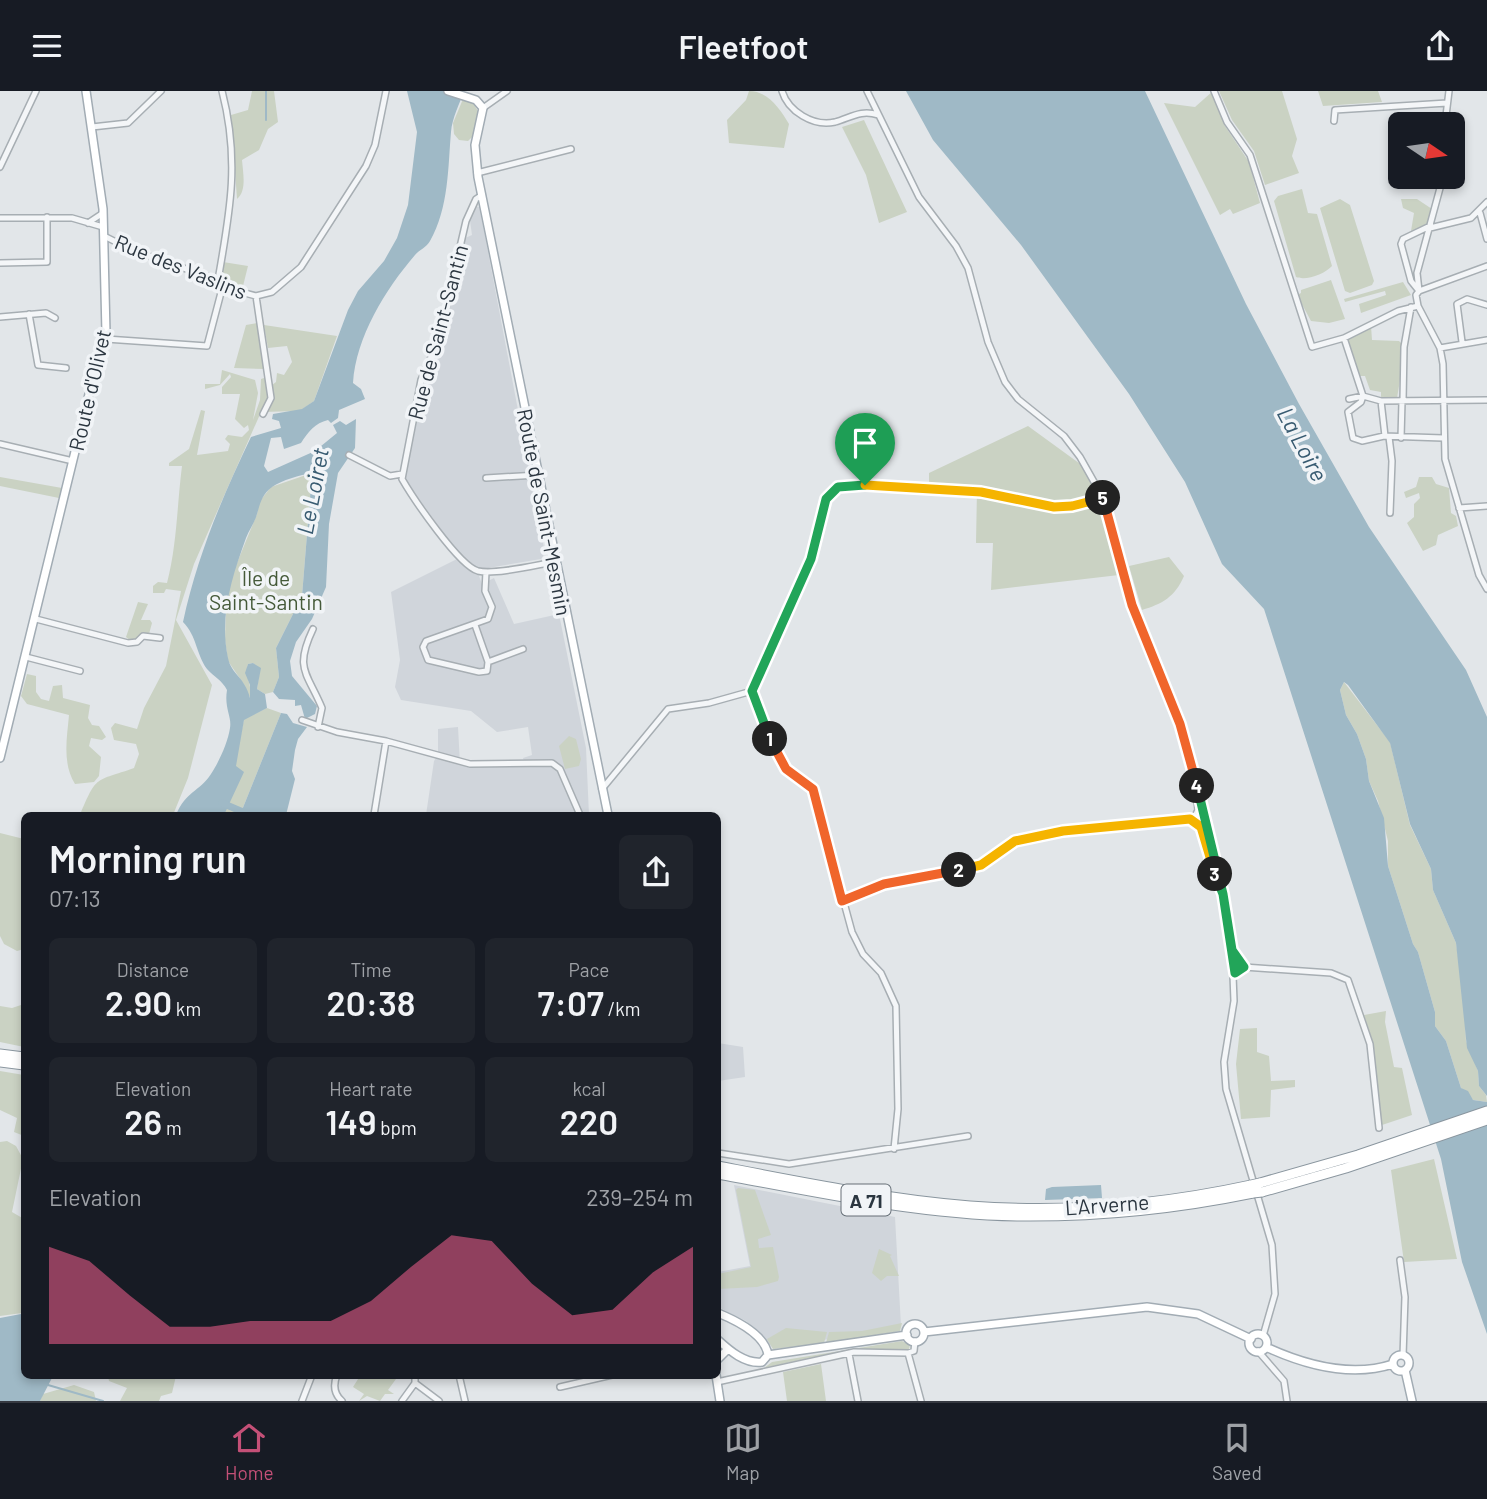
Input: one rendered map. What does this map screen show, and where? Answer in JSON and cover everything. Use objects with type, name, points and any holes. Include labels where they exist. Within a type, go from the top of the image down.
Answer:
[{"type":"highway","points":[[0,1054],[21,1058]]},
{"type":"highway","points":[[0,1062],[21,1065]]},
{"type":"highway","name":"L'Arverne","points":[[1414,1141],[1487,1111]]},
{"type":"highway","name":"L'Arverne","points":[[721,1175],[904,1206],[1016,1216],[1165,1210],[1256,1189],[1330,1164],[1487,1120]]},
{"type":"highway","name":"L'Arverne","points":[[721,1167],[905,1199],[1029,1208],[1166,1200],[1256,1189]]},
{"type":"main road","points":[[86,91],[101,220]]},
{"type":"main road","points":[[448,91],[473,99],[483,108],[475,145],[482,195]]},
{"type":"main road","name":"Route de Saint-Mesmin","points":[[482,195],[554,562],[607,812]]},
{"type":"main road","name":"Route d'Olivet","points":[[0,758],[106,339],[104,236],[101,220]]},
{"type":"main road","points":[[924,1332],[1158,1308],[1198,1314],[1251,1339]]},
{"type":"main road","points":[[721,1315],[755,1335],[766,1347],[768,1355]]},
{"type":"main road","points":[[907,1335],[913,1324],[919,1325],[924,1332]]},
{"type":"main road","points":[[721,1349],[759,1363],[768,1355],[907,1335],[915,1342],[922,1339],[924,1332]]},
{"type":"main road","points":[[1262,1349],[1263,1336],[1256,1334],[1251,1339],[1251,1347],[1301,1363],[1372,1369],[1393,1364]]},
{"type":"main road","points":[[1393,1364],[1396,1357],[1403,1356],[1409,1364],[1405,1370],[1412,1401]]},
{"type":"main road","points":[[1393,1364],[1398,1371],[1405,1370]]},
{"type":"main road","points":[[716,1379],[720,1401]]},
{"type":"street","points":[[0,167],[36,91]]},
{"type":"street","points":[[92,127],[128,123],[161,91]]},
{"type":"street","points":[[106,339],[207,346],[221,282],[233,196],[228,114],[222,91]]},
{"type":"street","name":"Rue des Vaslins","points":[[104,236],[134,251],[256,296],[272,292],[294,274],[333,221],[375,145],[386,91]]},
{"type":"street","points":[[483,108],[507,91]]},
{"type":"street","points":[[782,91],[791,109],[814,120],[830,123],[863,112],[877,115]]},
{"type":"street","points":[[867,91],[919,197],[956,246],[968,268],[988,342],[1005,382],[1018,399],[1064,436],[1102,496],[1132,605],[1180,724],[1223,894],[1232,950],[1234,1007],[1224,1062],[1226,1089],[1272,1245],[1276,1269],[1275,1294],[1263,1336]]},
{"type":"street","points":[[1214,91],[1227,122],[1247,150],[1312,347],[1344,338],[1387,316],[1415,307]]},
{"type":"street","points":[[1446,112],[1449,91]]},
{"type":"street","points":[[1334,121],[1335,110],[1447,103]]},
{"type":"street","points":[[477,173],[571,149]]},
{"type":"street","points":[[1419,291],[1417,276],[1440,189]]},
{"type":"street","name":"Rue de Saint-Santin","points":[[402,474],[419,387],[438,342],[466,221],[476,199],[482,195]]},
{"type":"street","points":[[1419,291],[1411,281],[1401,244],[1403,239],[1430,227],[1471,218],[1480,213],[1487,202]]},
{"type":"street","points":[[1480,213],[1487,239]]},
{"type":"street","points":[[0,263],[47,262],[47,217]]},
{"type":"street","points":[[0,218],[72,218],[88,223],[101,220]]},
{"type":"street","points":[[88,223],[101,220]]},
{"type":"street","points":[[1420,233],[1427,237]]},
{"type":"street","points":[[1401,438],[1404,347],[1416,295],[1419,291],[1487,266]]},
{"type":"street","points":[[256,296],[271,398],[263,414]]},
{"type":"street","points":[[1462,342],[1457,304],[1467,299],[1487,305]]},
{"type":"street","points":[[1415,307],[1440,348],[1446,459],[1479,575],[1487,589]]},
{"type":"street","points":[[29,314],[38,365],[66,368]]},
{"type":"street","points":[[0,317],[52,314],[55,318]]},
{"type":"street","points":[[1344,338],[1363,396],[1361,402],[1348,410],[1353,439],[1443,439]]},
{"type":"street","points":[[1440,348],[1462,342],[1487,340]]},
{"type":"street","points":[[1349,399],[1363,396],[1381,401],[1487,400]]},
{"type":"street","points":[[1381,401],[1392,461],[1390,513]]},
{"type":"street","points":[[0,444],[73,461]]},
{"type":"street","points":[[349,455],[390,476],[402,474],[403,481],[454,552],[471,568],[486,572],[554,562]]},
{"type":"street","points":[[486,478],[538,475]]},
{"type":"street","points":[[894,1149],[898,1109],[896,1006],[881,973],[857,945],[842,901],[813,789],[780,761],[752,691],[805,574],[826,499],[835,488],[845,485],[887,486],[981,492],[1054,507],[1072,506],[1102,496]]},
{"type":"street","points":[[1460,508],[1487,506]]},
{"type":"street","points":[[475,625],[488,662],[487,671],[479,672],[429,662],[424,649],[426,641],[485,621],[491,613],[485,588],[486,572]]},
{"type":"street","points":[[36,619],[128,643],[136,642],[143,636],[160,638]]},
{"type":"street","points":[[313,629],[301,661],[304,676],[323,708],[318,727]]},
{"type":"street","points":[[488,662],[523,649]]},
{"type":"street","points":[[26,657],[80,671]]},
{"type":"street","points":[[602,789],[668,709],[709,703],[752,691]]},
{"type":"street","points":[[305,722],[470,764],[552,763],[560,769],[579,812]]},
{"type":"street","points":[[374,812],[386,741]]},
{"type":"street","points":[[1193,820],[1198,810],[1196,782]]},
{"type":"street","points":[[842,901],[884,884],[981,865],[1015,841],[1063,831],[1193,820],[1201,827],[1223,894]]},
{"type":"street","points":[[1232,950],[1244,967]]},
{"type":"street","points":[[1233,973],[1244,967],[1331,973],[1348,980],[1370,1044],[1379,1128]]},
{"type":"street","points":[[721,1153],[789,1164],[968,1136]]},
{"type":"street","points":[[1400,1260],[1405,1297],[1403,1356]]},
{"type":"street","points":[[721,1378],[849,1354],[907,1353],[914,1351],[915,1342]]},
{"type":"street","points":[[1262,1349],[1284,1381],[1287,1401]]},
{"type":"street","points":[[907,1353],[921,1401]]},
{"type":"street","points":[[849,1354],[858,1401]]},
{"type":"street","points":[[759,1363],[765,1371]]},
{"type":"street","points":[[302,1401],[310,1379]]},
{"type":"street","points":[[336,1379],[334,1383],[342,1401]]},
{"type":"street","points":[[402,1401],[415,1379]]},
{"type":"street","points":[[460,1379],[465,1401]]},
{"type":"street","points":[[560,1387],[595,1379]]},
{"type":"street","points":[[415,1383],[439,1401]]},
{"type":"shaded area","points":[[474,206],[479,207],[545,553],[541,559],[488,568],[479,576],[482,584],[494,578],[514,624],[559,614],[586,748],[589,812],[426,812],[434,761],[438,755],[438,729],[458,727],[460,764],[524,761],[523,758],[532,755],[528,727],[497,732],[471,711],[401,700],[395,687],[400,660],[391,592],[461,557],[403,477],[421,380],[438,342],[463,239],[472,235],[470,221],[467,221]]},
{"type":"shaded area","points":[[721,1043],[743,1047],[745,1077],[721,1081]]},
{"type":"shaded area","points":[[734,1185],[895,1217],[901,1326],[774,1349],[746,1321],[721,1308],[721,1271],[750,1266]]},
{"type":"green space","points":[[252,91],[274,91],[278,122],[268,129],[259,150],[242,160],[243,187],[237,199],[231,115],[248,110]]},
{"type":"green space","points":[[749,91],[768,97],[789,124],[784,148],[729,143],[727,120],[746,100]]},
{"type":"green space","points":[[1213,91],[1225,126],[1249,162],[1260,203],[1233,214],[1230,209],[1220,215],[1164,103],[1195,107]]},
{"type":"green space","points":[[1219,91],[1282,91],[1297,139],[1292,156],[1299,173],[1265,185],[1254,151],[1232,120]]},
{"type":"green space","points":[[1318,91],[1378,91],[1382,102],[1323,106]]},
{"type":"green space","points":[[463,99],[472,101],[479,113],[474,135],[468,141],[459,140],[454,134],[453,123]]},
{"type":"green space","points":[[864,120],[907,212],[879,223],[866,175],[842,127]]},
{"type":"green space","points":[[1302,189],[1308,213],[1317,214],[1332,266],[1320,274],[1305,278],[1296,277],[1274,201],[1278,196]]},
{"type":"green space","points":[[1340,199],[1350,205],[1374,281],[1372,285],[1350,293],[1345,291],[1320,208]]},
{"type":"green space","points":[[1401,199],[1417,199],[1432,209],[1428,224],[1411,231],[1414,213],[1403,208]]},
{"type":"green space","points":[[223,262],[248,266],[242,290],[220,282]]},
{"type":"green space","points":[[1331,280],[1345,319],[1329,323],[1311,321],[1297,295],[1301,290]]},
{"type":"green space","points":[[1403,282],[1411,295],[1361,313],[1359,304],[1386,295],[1385,291],[1345,302],[1344,299]]},
{"type":"green space","points":[[257,323],[265,369],[234,368],[246,325]]},
{"type":"green space","points":[[264,325],[337,336],[314,401],[300,411],[261,412],[194,564],[176,620],[212,685],[188,778],[174,812],[81,812],[90,792],[99,781],[134,768],[139,754],[136,744],[114,740],[111,728],[115,723],[137,729],[144,708],[166,666],[181,591],[166,589],[164,593],[153,593],[153,586],[158,582],[167,583],[175,540],[182,466],[169,466],[169,463],[189,449],[201,410],[205,411],[197,455],[228,451],[230,444],[225,439],[228,435],[242,437],[249,430],[248,425],[244,428],[235,419],[240,394],[222,394],[222,387],[231,377],[230,374],[220,385],[205,389],[205,384],[220,384],[222,370],[255,380],[258,393],[253,420],[260,400],[261,379],[267,377],[272,385],[276,382],[277,373],[284,375],[292,362],[287,346],[268,348]]},
{"type":"green space","points":[[1371,326],[1372,340],[1399,341],[1402,344],[1403,379],[1400,380],[1397,398],[1381,398],[1381,392],[1370,390],[1365,376],[1359,376],[1347,338]]},
{"type":"green space","points":[[1028,426],[1083,466],[1103,504],[1119,575],[991,590],[993,543],[976,543],[977,490],[929,487],[929,473]]},
{"type":"green space","name":"Île de Saint-Santin","points":[[312,473],[302,596],[276,648],[279,677],[273,692],[265,694],[257,689],[260,669],[253,663],[248,664],[249,698],[245,686],[228,661],[225,640],[226,601],[232,575],[257,514],[259,502],[271,487]]},
{"type":"green space","points":[[0,477],[62,488],[59,498],[0,486]]},
{"type":"green space","points":[[1419,477],[1432,477],[1436,484],[1449,488],[1451,513],[1456,516],[1458,526],[1438,535],[1436,545],[1423,551],[1407,523],[1414,517],[1414,504],[1420,498],[1419,493],[1406,498],[1404,492],[1416,487]]},
{"type":"green space","points":[[1169,557],[1184,576],[1167,599],[1142,610],[1129,566]]},
{"type":"green space","points":[[138,602],[148,604],[141,620],[150,620],[152,623],[149,634],[132,642],[126,637]]},
{"type":"green space","points":[[27,674],[36,676],[36,692],[41,699],[49,701],[53,686],[62,685],[63,698],[90,705],[88,718],[92,725],[99,726],[106,737],[102,740],[91,738],[89,746],[101,757],[99,776],[94,782],[75,784],[67,759],[69,715],[27,704],[21,696]]},
{"type":"green space","points":[[1344,682],[1390,742],[1410,825],[1431,869],[1433,890],[1456,943],[1464,995],[1466,1041],[1478,1071],[1479,1086],[1486,1095],[1487,1102],[1473,1100],[1461,1088],[1446,1041],[1435,1026],[1435,1012],[1418,952],[1388,866],[1388,841],[1378,801],[1369,781],[1366,759],[1357,734],[1346,715],[1340,690]]},
{"type":"green space","points":[[267,708],[281,713],[241,812],[225,812],[244,719]]},
{"type":"green space","points":[[569,736],[576,739],[581,759],[579,766],[565,769],[559,746]]},
{"type":"green space","points":[[0,833],[21,838],[21,950],[17,951],[4,944],[0,936]]},
{"type":"green space","points":[[21,1005],[21,1046],[0,1042],[0,1006],[12,1008]]},
{"type":"green space","points":[[1386,1011],[1385,1022],[1394,1067],[1402,1068],[1412,1115],[1382,1125],[1372,1039],[1364,1015]]},
{"type":"green space","points":[[1257,1028],[1257,1052],[1269,1056],[1271,1081],[1295,1080],[1295,1087],[1271,1090],[1270,1117],[1241,1119],[1236,1064],[1240,1029]]},
{"type":"green space","points":[[0,1071],[21,1074],[21,1135],[14,1132],[17,1118],[0,1110]]},
{"type":"green space","points":[[7,1141],[16,1146],[21,1155],[12,1212],[21,1217],[21,1313],[0,1316],[0,1142]]},
{"type":"green space","points":[[1434,1159],[1457,1259],[1404,1262],[1391,1170]]},
{"type":"green space","points":[[736,1190],[755,1190],[771,1235],[758,1239],[759,1248],[773,1247],[778,1281],[757,1287],[721,1289],[721,1273],[751,1267]]},
{"type":"green space","points":[[879,1249],[892,1255],[890,1256],[899,1276],[887,1276],[881,1281],[872,1273]]},
{"type":"green space","points":[[902,1323],[900,1331],[826,1343],[829,1332],[862,1331]]},
{"type":"green space","points":[[786,1328],[827,1332],[824,1343],[773,1349],[767,1339]]},
{"type":"green space","points":[[902,1341],[910,1345],[909,1349],[903,1352],[870,1350],[814,1360],[814,1357],[764,1368],[772,1362]]},
{"type":"green space","points":[[821,1364],[826,1401],[787,1401],[783,1372]]},
{"type":"green space","points":[[175,1379],[172,1393],[161,1396],[159,1401],[120,1401],[127,1388],[109,1381]]},
{"type":"green space","points":[[358,1379],[396,1379],[388,1390],[394,1394],[385,1394],[380,1401],[367,1396],[359,1401],[364,1394],[353,1387]]},
{"type":"green space","points":[[74,1385],[94,1392],[96,1401],[40,1401],[43,1394]]},
{"type":"water","name":"Le Loiret","points":[[407,91],[464,91],[454,116],[447,187],[436,228],[429,243],[415,255],[393,283],[374,315],[360,349],[353,383],[361,389],[365,399],[339,410],[338,418],[331,423],[328,420],[323,421],[309,432],[301,443],[284,449],[281,437],[271,438],[264,466],[268,472],[315,451],[337,433],[333,425],[340,421],[346,425],[356,419],[355,448],[338,473],[329,524],[326,587],[312,619],[296,642],[290,661],[292,676],[317,706],[315,714],[305,719],[301,705],[295,706],[295,700],[279,699],[273,692],[279,677],[276,648],[302,596],[312,473],[281,482],[264,496],[247,535],[228,597],[225,627],[228,658],[250,698],[250,685],[245,673],[248,664],[253,663],[261,668],[257,689],[265,694],[267,708],[244,720],[236,766],[244,772],[225,812],[178,812],[188,796],[214,769],[230,728],[227,690],[207,669],[188,627],[183,622],[203,551],[220,505],[251,437],[281,428],[279,421],[272,419],[273,414],[302,409],[314,401],[348,310],[358,291],[384,261],[397,238],[408,205],[417,132]]},
{"type":"water","name":"La Loire","points":[[906,91],[1145,91],[1246,304],[1299,404],[1369,527],[1466,670],[1487,717],[1487,1096],[1479,1086],[1478,1071],[1467,1048],[1456,943],[1433,890],[1431,869],[1410,824],[1390,743],[1348,685],[1344,682],[1340,690],[1346,715],[1357,734],[1366,759],[1369,781],[1384,818],[1388,866],[1418,952],[1435,1012],[1435,1026],[1446,1041],[1461,1088],[1468,1091],[1473,1100],[1487,1102],[1487,1334],[1462,1262],[1441,1159],[1264,609],[1222,564],[1185,482],[1129,394],[1021,245],[933,140]]},
{"type":"water","points":[[281,713],[287,714],[293,723],[307,727],[298,739],[295,750],[292,771],[295,779],[287,812],[241,812]]},
{"type":"water","points":[[1101,1185],[1102,1198],[1045,1200],[1046,1189],[1052,1187]]},
{"type":"water","points":[[21,1314],[21,1379],[51,1379],[40,1401],[0,1401],[0,1318]]},
{"type":"waterway","points":[[266,91],[266,120]]},
{"type":"waterway","points":[[222,803],[243,812]]},
{"type":"waterway","points":[[48,1385],[103,1401]]},
{"type":"route","points":[[865,485],[835,488],[826,499],[811,559],[786,622],[752,691],[780,761],[786,769],[813,789],[842,901],[884,884],[981,865],[1015,841],[1063,831],[1190,819],[1201,827],[1223,894],[1233,973],[1244,967],[1236,952],[1232,950],[1223,894],[1209,827],[1180,724],[1137,620],[1102,496],[1072,506],[1054,507],[981,492],[865,485]]}]
